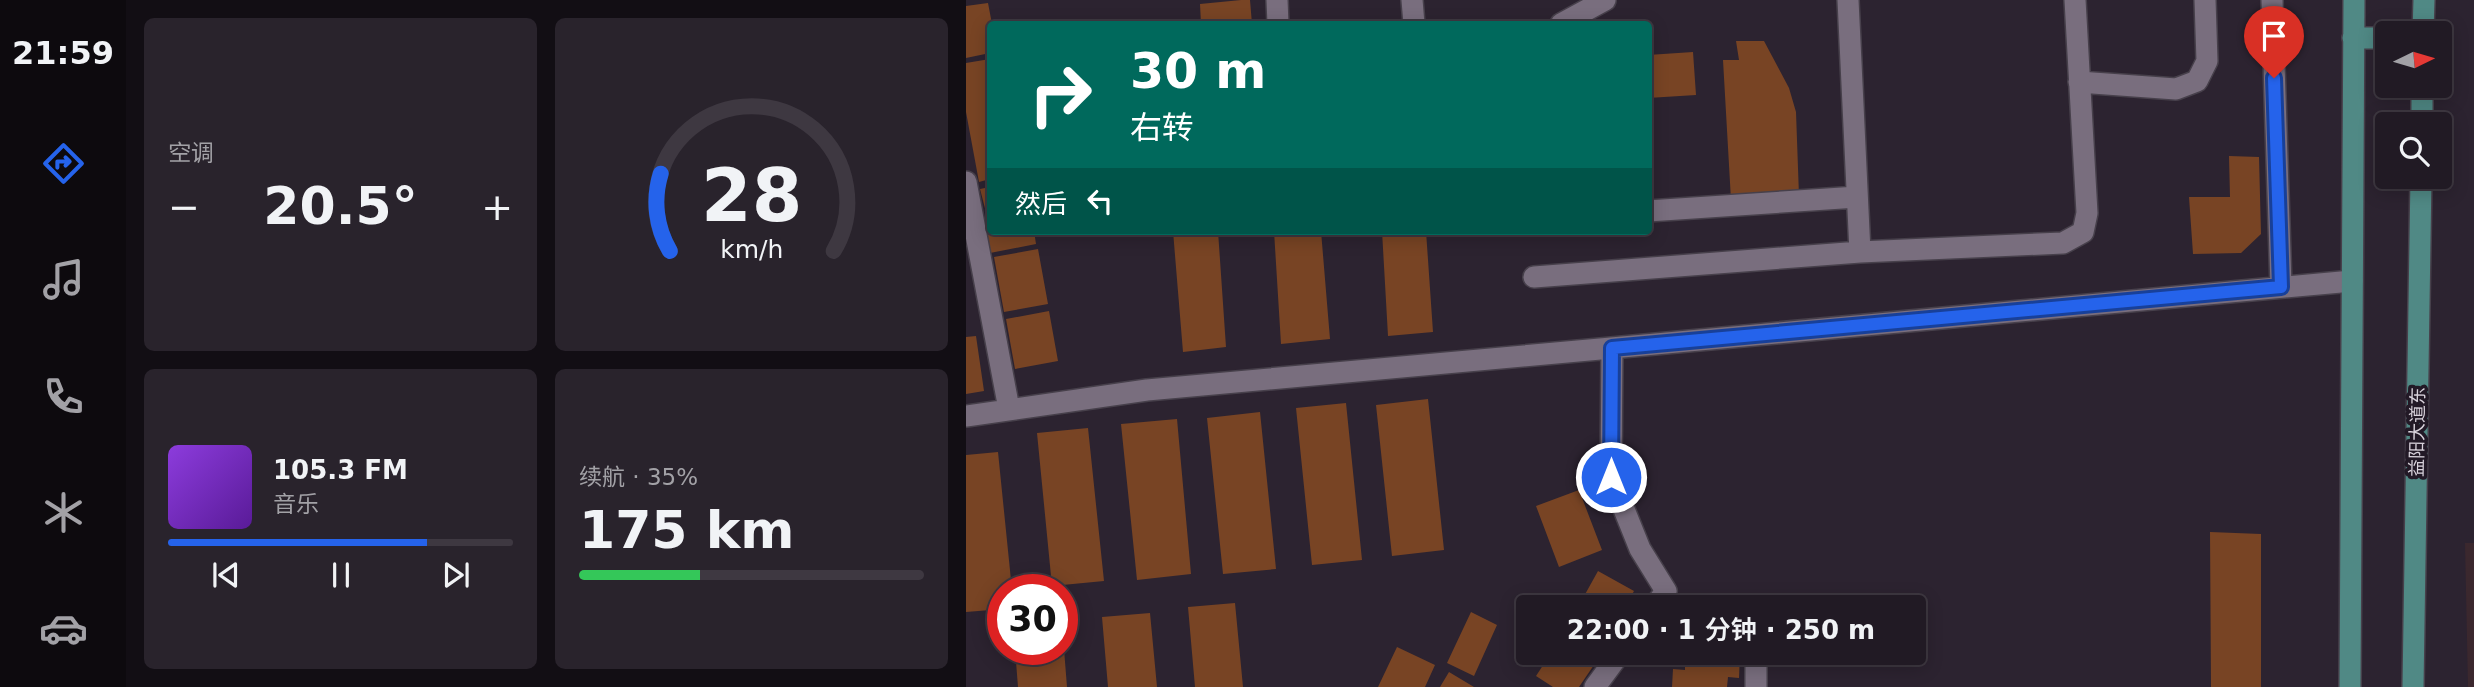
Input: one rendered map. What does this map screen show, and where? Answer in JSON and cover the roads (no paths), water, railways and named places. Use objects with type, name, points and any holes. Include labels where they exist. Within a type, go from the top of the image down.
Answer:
[{"type":"main road","points":[[2350,687],[2354,0]]},
{"type":"main road","points":[[2423,21],[2424,0]]},
{"type":"main road","points":[[2353,38],[2375,38]]},
{"type":"main road","name":"益阳大道东","points":[[2413,687],[2421,189]]},
{"type":"street","points":[[1277,0],[1278,21]]},
{"type":"street","points":[[1412,0],[1414,21]]},
{"type":"street","points":[[1566,21],[1605,0]]},
{"type":"street","points":[[1847,0],[1860,252]]},
{"type":"street","points":[[1534,277],[1860,252],[2063,243],[2084,232],[2087,213],[2075,0]]},
{"type":"street","points":[[2079,82],[2176,89],[2197,81],[2207,61],[2205,0]]},
{"type":"street","points":[[2272,0],[2281,287]]},
{"type":"street","points":[[966,182],[1009,410]]},
{"type":"street","points":[[1652,211],[1857,197]]},
{"type":"street","points":[[966,416],[1147,390],[2352,281]]},
{"type":"street","points":[[1612,348],[1611,477],[1640,549],[1666,591],[1663,595]]},
{"type":"street","points":[[1595,687],[1611,665]]}]
